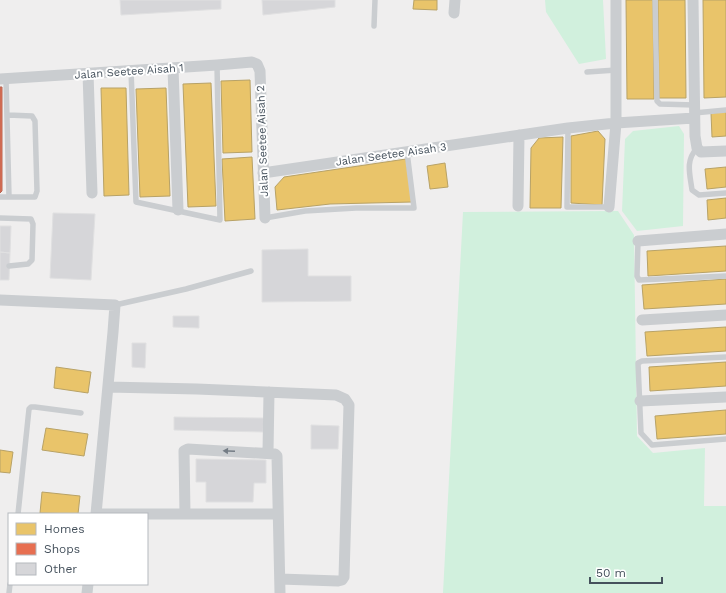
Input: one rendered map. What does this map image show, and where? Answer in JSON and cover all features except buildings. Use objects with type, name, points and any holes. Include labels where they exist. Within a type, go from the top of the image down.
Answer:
[{"type":"street","points":[[454,13],[455,0]]},
{"type":"street","points":[[609,207],[616,123],[616,0]]},
{"type":"street","points":[[693,0],[694,136],[697,148],[701,152],[726,151]]},
{"type":"street","name":"Jalan Seetee Aisah 1","points":[[3,79],[252,62],[257,64]]},
{"type":"street","name":"Jalan Seetee Aisah 2","points":[[257,64],[260,71],[265,218]]},
{"type":"street","points":[[173,68],[178,210]]},
{"type":"street","points":[[88,73],[92,193]]},
{"type":"street","name":"Jalan Seetee Aisah 3","points":[[263,173],[568,128],[694,112]]},
{"type":"street","points":[[518,206],[519,135]]},
{"type":"street","points":[[638,241],[726,234]]},
{"type":"street","points":[[0,300],[114,305],[113,332],[96,513]]},
{"type":"street","points":[[642,320],[726,315]]},
{"type":"street","points":[[108,387],[336,395],[345,399],[349,405],[344,577],[342,580],[338,581],[280,579]]},
{"type":"street","points":[[268,392],[268,452]]},
{"type":"street","points":[[640,401],[726,397]]},
{"type":"street","points":[[185,514],[184,451],[188,449],[268,452],[275,454],[277,456],[280,593]]},
{"type":"street","points":[[148,514],[278,514]]},
{"type":"lane","points":[[374,0],[374,26]]},
{"type":"lane","points":[[655,0],[657,101],[660,104],[694,112],[726,110]]},
{"type":"lane","points":[[131,70],[136,202],[220,220],[217,65]]},
{"type":"lane","points":[[587,72],[616,70]]},
{"type":"lane","points":[[3,79],[8,115],[9,197]]},
{"type":"lane","points":[[0,197],[35,197],[37,191],[35,120],[32,116],[8,115]]},
{"type":"lane","points":[[568,128],[567,207],[609,207]]},
{"type":"lane","points":[[697,148],[691,154],[689,161],[692,190],[700,195],[726,193]]},
{"type":"lane","points":[[265,218],[306,211],[356,208],[414,208],[407,152]]},
{"type":"lane","points":[[0,218],[31,219],[33,224],[32,260],[28,264],[9,266]]},
{"type":"lane","points":[[638,241],[636,276],[639,280],[726,276]]},
{"type":"lane","points":[[114,305],[180,291],[251,271]]},
{"type":"lane","points":[[726,358],[642,361],[638,363],[641,434],[652,445],[726,439]]},
{"type":"lane","points":[[18,513],[29,409],[31,407],[35,407],[81,413]]},
{"type":"green space","points":[[545,0],[603,0],[606,59],[579,64],[546,12]]},
{"type":"green space","points":[[679,126],[684,134],[683,226],[637,231],[622,211],[625,139],[633,131]]},
{"type":"green space","points":[[618,211],[634,235],[637,436],[653,453],[705,448],[704,506],[726,506],[726,593],[443,593],[463,212]]}]
